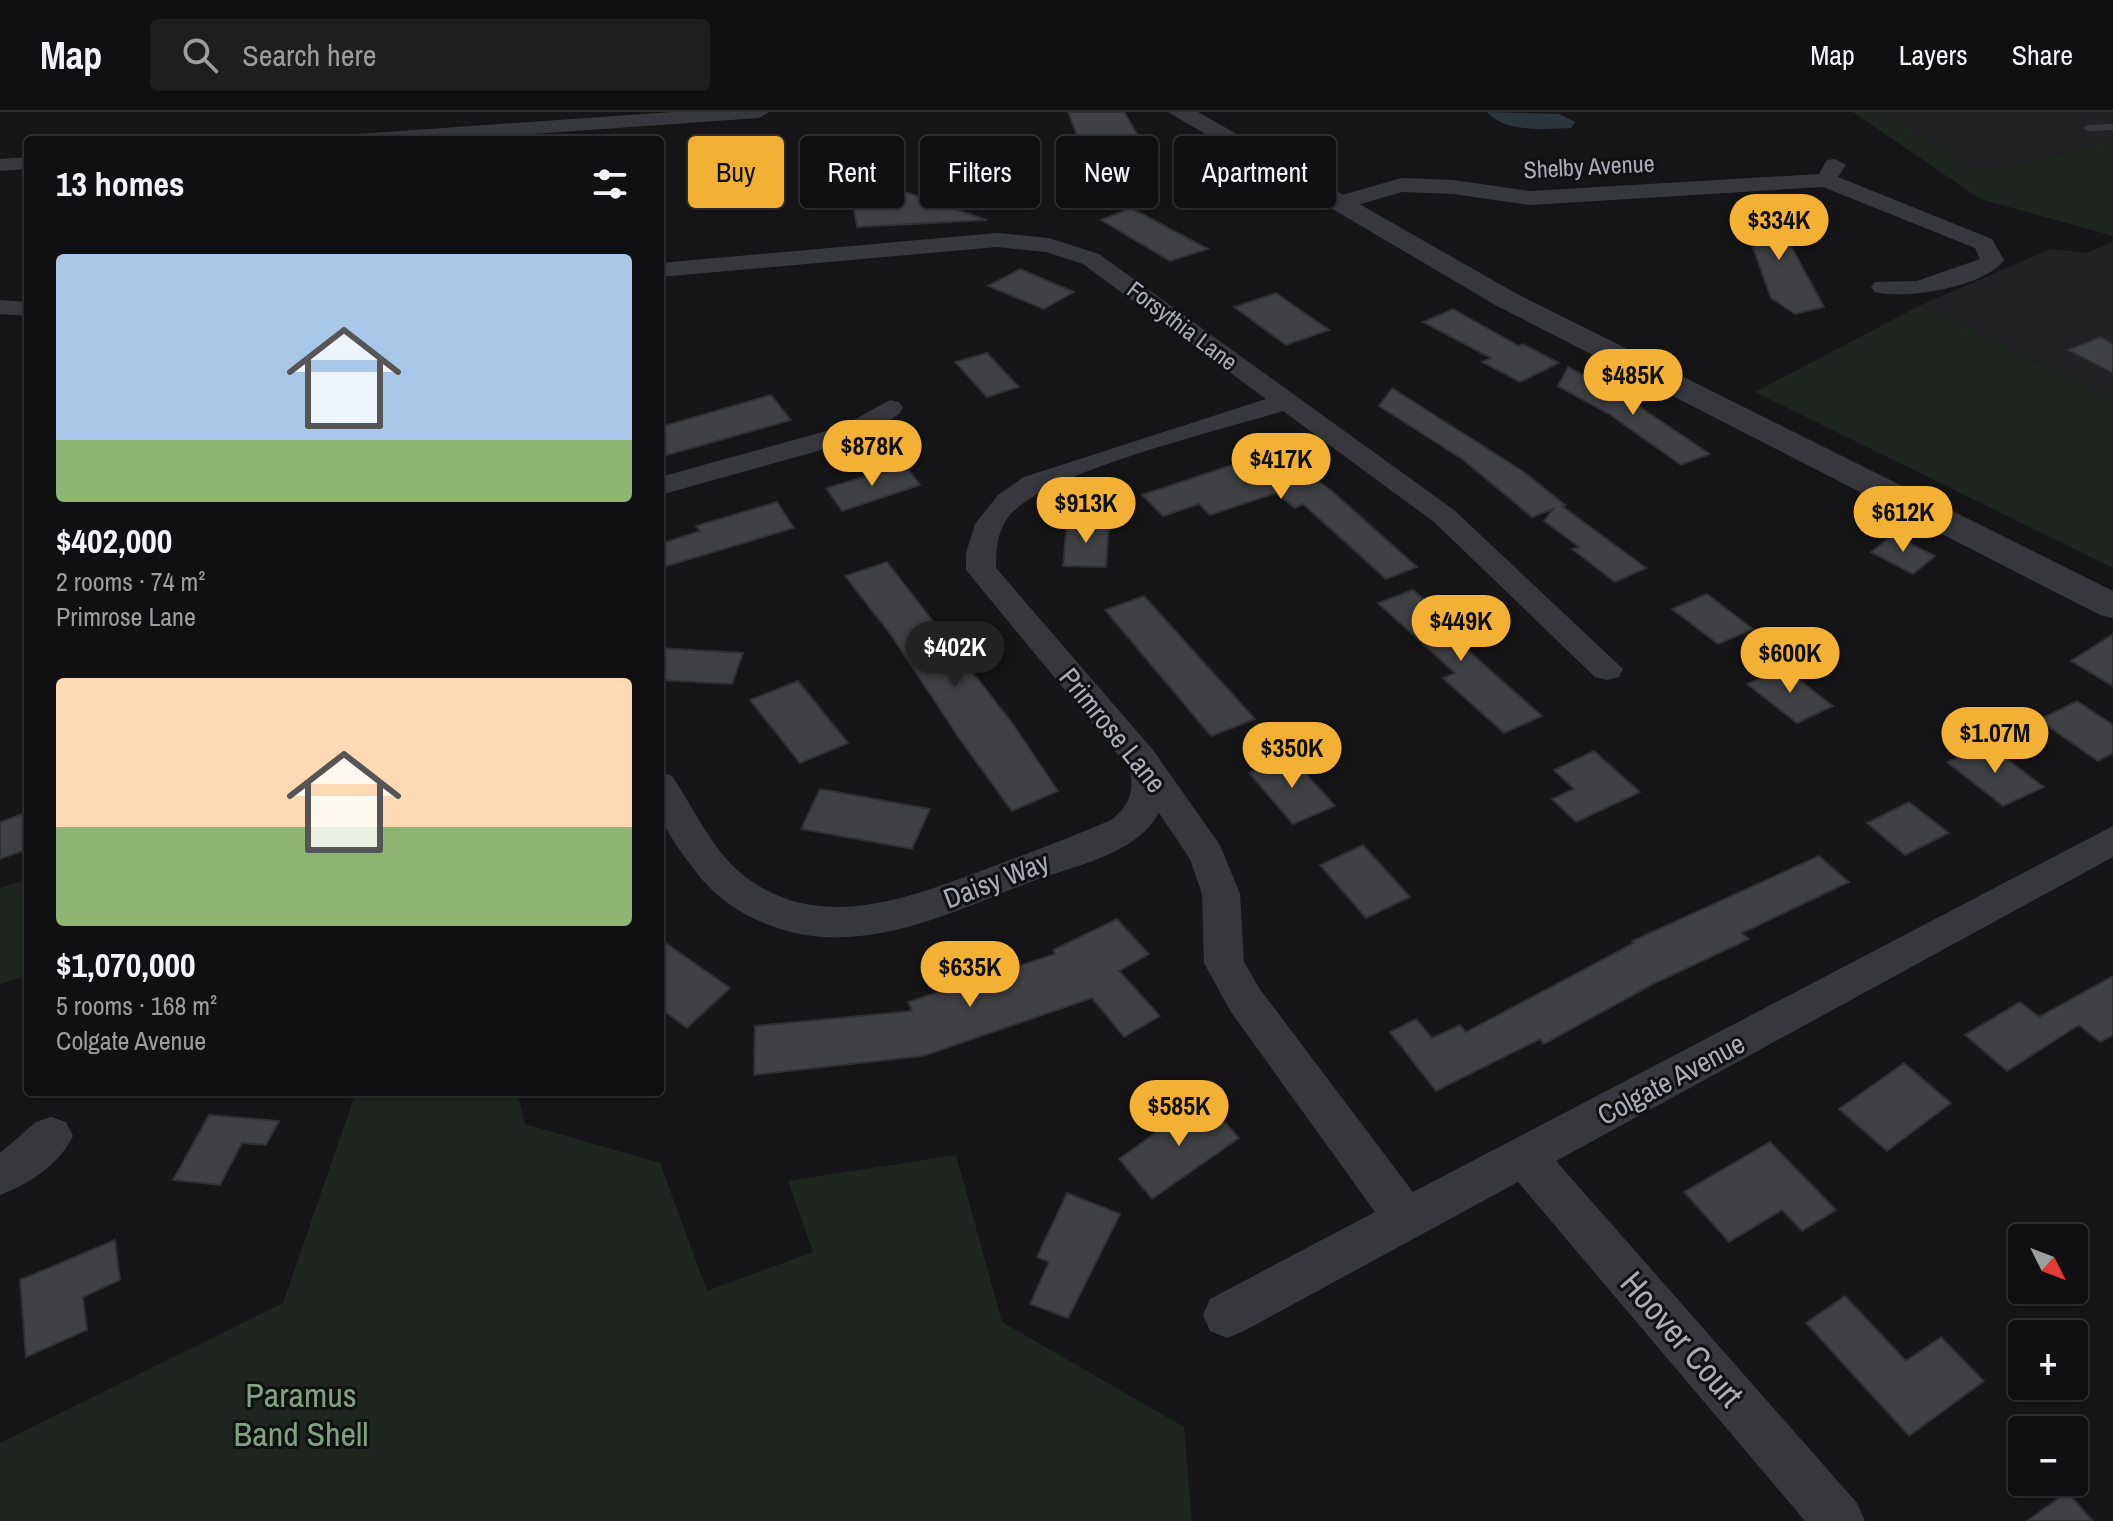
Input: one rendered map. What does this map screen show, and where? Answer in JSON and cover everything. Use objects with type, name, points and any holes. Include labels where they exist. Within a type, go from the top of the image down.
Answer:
[{"type":"street","points":[[415,136],[759,112]]},
{"type":"street","points":[[1180,112],[1507,300],[2113,606]]},
{"type":"street","points":[[0,165],[24,163]]},
{"type":"street","name":"Shelby Avenue","points":[[1340,203],[1401,185],[1453,187],[1530,198],[1831,173],[1984,244],[1992,254],[1992,260],[1985,266],[1945,280],[1905,290],[1883,287]]},
{"type":"street","name":"Forsythia Lane","points":[[664,270],[997,240],[1049,245],[1082,256],[1107,269],[1284,402],[1444,516],[1607,669]]},
{"type":"street","points":[[0,307],[24,309]]},
{"type":"street","name":"Primrose Lane","points":[[1284,402],[1049,475],[1008,499],[992,515],[983,532],[979,550],[981,570],[1146,766],[1207,855],[1221,894],[1224,963],[1245,1000],[1406,1218]]},
{"type":"street","points":[[664,485],[851,433],[890,408]]},
{"type":"street","name":"Daisy Way","points":[[664,791],[722,877],[755,903],[787,917],[823,923],[867,923],[908,914],[1124,830],[1139,818],[1149,802],[1152,784],[1146,766]]},
{"type":"street","name":"Colgate Avenue","points":[[1227,1315],[1525,1158],[2113,840]]},
{"type":"street","points":[[0,1175],[13,1169],[51,1136]]},
{"type":"street","name":"Hoover Court","points":[[1525,1158],[1839,1521]]},
{"type":"lane","points":[[2088,128],[2112,127]]},
{"type":"shaded area","points":[[1487,112],[1559,114],[1575,122],[1571,128],[1514,127],[1494,119]]},
{"type":"shaded area","points":[[1883,112],[2113,112],[2113,141],[1981,172]]},
{"type":"shaded area","points":[[2113,242],[2113,399],[1919,306],[2050,249],[2087,253]]},
{"type":"green space","points":[[1853,112],[1883,112],[1981,172],[2113,141],[2113,236],[1980,199]]},
{"type":"green space","points":[[1919,306],[2113,399],[2113,568],[1755,392]]},
{"type":"green space","points":[[24,880],[24,976],[0,984],[0,888]]},
{"type":"green space","name":"Paramus Band Shell","points":[[355,1096],[518,1096],[525,1124],[660,1163],[707,1291],[813,1252],[788,1181],[956,1155],[1002,1322],[1184,1427],[1192,1521],[0,1521],[0,1443],[283,1303]]},
{"type":"building","points":[[1068,112],[1124,112],[1138,136],[1077,136]]},
{"type":"building","points":[[904,192],[920,197],[920,208],[952,208],[987,220],[857,227],[854,208],[904,208]]},
{"type":"building","points":[[1771,207],[1824,307],[1795,314],[1771,298],[1739,209]]},
{"type":"building","points":[[1131,208],[1208,249],[1170,261],[1101,220]]},
{"type":"building","points":[[1020,269],[1074,292],[1044,309],[988,286]]},
{"type":"building","points":[[1276,293],[1329,330],[1286,345],[1234,307]]},
{"type":"building","points":[[1453,309],[1519,346],[1523,344],[1559,363],[1520,382],[1482,362],[1491,358],[1423,322]]},
{"type":"building","points":[[2100,337],[2113,344],[2113,373],[2068,350]]},
{"type":"building","points":[[987,353],[1019,387],[987,397],[955,362]]},
{"type":"building","points":[[1568,367],[1625,397],[1710,454],[1681,465],[1609,414],[1558,386]]},
{"type":"building","points":[[1392,388],[1524,472],[1565,505],[1562,506],[1646,568],[1615,582],[1572,549],[1579,547],[1544,521],[1553,509],[1532,517],[1462,459],[1379,406]]},
{"type":"building","points":[[771,395],[791,420],[664,456],[664,426]]},
{"type":"building","points":[[1264,439],[1333,492],[1417,567],[1386,579],[1303,504],[1295,508],[1276,493],[1210,515],[1199,504],[1163,516],[1142,495],[1247,460],[1234,450]]},
{"type":"building","points":[[905,465],[920,485],[842,511],[826,488]]},
{"type":"building","points":[[777,502],[794,528],[664,567],[664,543],[700,531],[696,526]]},
{"type":"building","points":[[1067,522],[1109,523],[1106,567],[1063,566]]},
{"type":"building","points":[[1893,535],[1935,556],[1913,574],[1871,552]]},
{"type":"building","points":[[887,562],[1013,724],[1058,791],[1012,811],[891,635],[845,576]]},
{"type":"building","points":[[1413,590],[1464,634],[1454,638],[1542,716],[1504,733],[1443,678],[1455,673],[1378,603]]},
{"type":"building","points":[[1707,594],[1753,629],[1718,644],[1672,609]]},
{"type":"building","points":[[1144,596],[1255,719],[1211,736],[1105,610]]},
{"type":"building","points":[[2113,634],[2113,686],[2071,661]]},
{"type":"building","points":[[664,648],[743,653],[732,684],[664,680]]},
{"type":"building","points":[[1784,668],[1833,706],[1797,723],[1747,684]]},
{"type":"building","points":[[798,681],[848,743],[800,763],[750,700]]},
{"type":"building","points":[[2077,701],[2113,725],[2113,753],[2098,761],[2039,720]]},
{"type":"building","points":[[1987,744],[2044,787],[2003,806],[1947,762]]},
{"type":"building","points":[[1594,751],[1640,792],[1576,822],[1552,799],[1574,789],[1554,770]]},
{"type":"building","points":[[1290,756],[1335,806],[1293,824],[1249,773]]},
{"type":"building","points":[[820,789],[930,809],[912,849],[801,829]]},
{"type":"building","points":[[1909,802],[1949,833],[1905,855],[1867,823]]},
{"type":"building","points":[[24,813],[24,850],[0,859],[0,822]]},
{"type":"building","points":[[1363,845],[1410,897],[1366,918],[1320,865]]},
{"type":"building","points":[[1819,856],[1849,882],[1742,933],[1749,939],[1653,984],[1544,1044],[1540,1039],[1436,1091],[1390,1032],[1416,1019],[1432,1038],[1460,1025],[1466,1032],[1634,943],[1632,941]]},
{"type":"building","points":[[1117,919],[1149,954],[1119,971],[1160,1016],[1124,1037],[1092,998],[923,1056],[754,1075],[755,1026],[912,1011],[908,1002],[1055,954],[1053,950]]},
{"type":"building","points":[[664,942],[730,988],[687,1028],[664,1011]]},
{"type":"building","points":[[2113,976],[2113,1035],[2100,1042],[2079,1025],[2007,1071],[1965,1035],[2020,1002],[2039,1017]]},
{"type":"building","points":[[1904,1063],[1951,1103],[1887,1151],[1839,1109]]},
{"type":"building","points":[[1204,1098],[1239,1138],[1152,1199],[1119,1159]]},
{"type":"building","points":[[209,1115],[279,1121],[266,1145],[242,1143],[220,1185],[173,1180]]},
{"type":"building","points":[[1770,1142],[1836,1210],[1802,1231],[1782,1210],[1729,1242],[1684,1192]]},
{"type":"building","points":[[1067,1193],[1120,1214],[1068,1318],[1030,1304],[1049,1262],[1037,1257]]},
{"type":"building","points":[[115,1240],[120,1280],[83,1297],[87,1330],[26,1357],[20,1280]]},
{"type":"building","points":[[1845,1296],[1906,1361],[1941,1337],[1984,1381],[1909,1436],[1806,1323]]},
{"type":"building","points":[[2061,1496],[2071,1496],[2093,1521],[2027,1521]]}]
